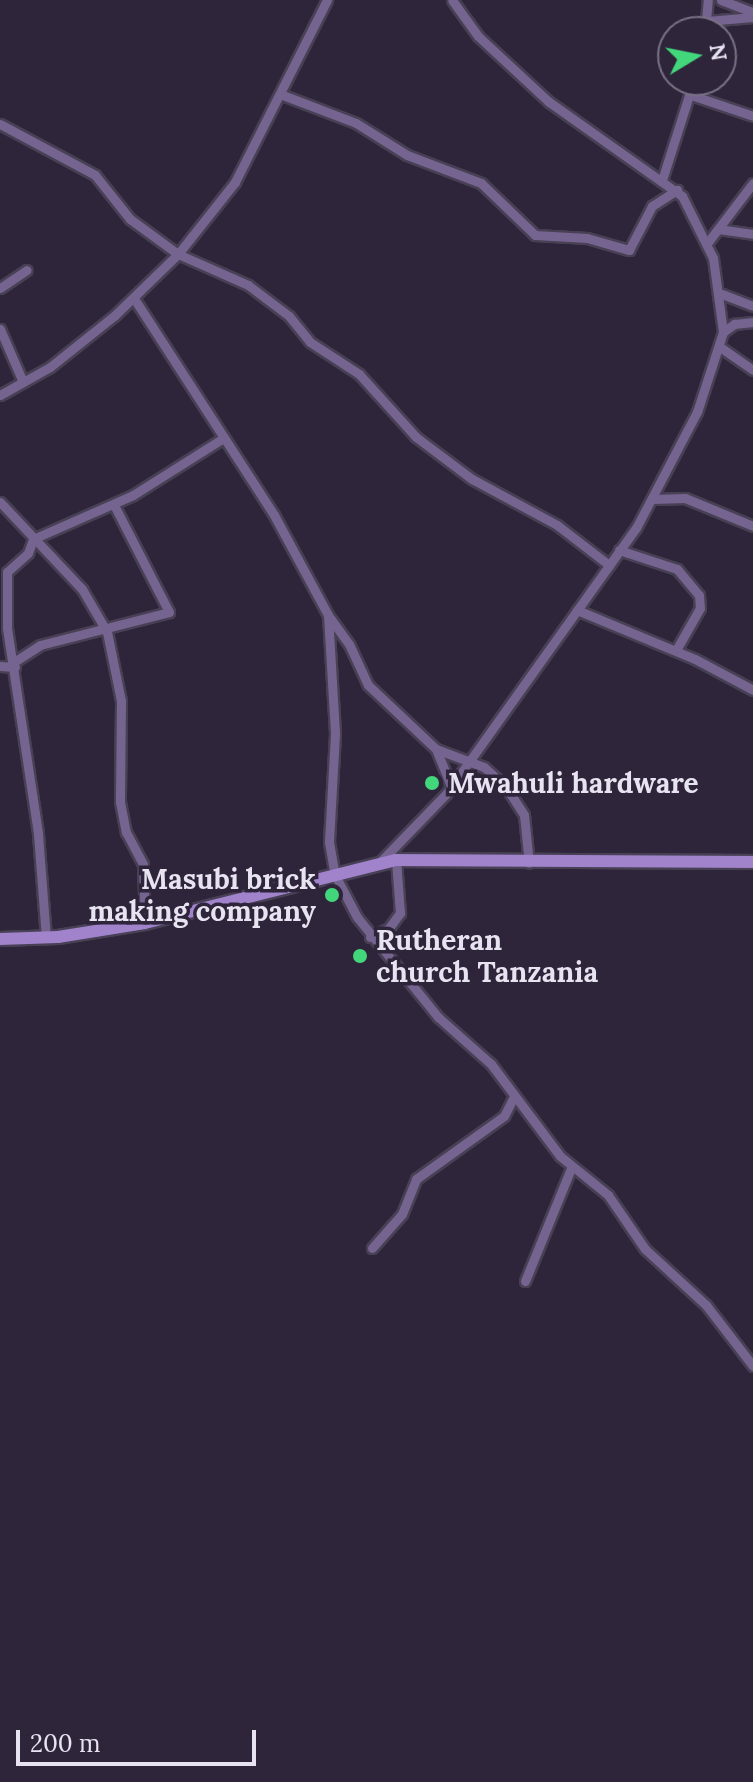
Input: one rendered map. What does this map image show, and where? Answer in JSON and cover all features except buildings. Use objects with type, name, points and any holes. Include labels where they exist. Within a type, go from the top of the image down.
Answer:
[{"type":"street","points":[[0,395],[23,382],[135,300],[178,254],[232,186],[327,0]]},
{"type":"street","points":[[381,861],[451,786],[653,499],[697,412],[723,332],[722,294],[708,242],[677,190],[549,102],[478,36],[452,0]]},
{"type":"street","points":[[721,0],[753,15]]},
{"type":"street","points":[[280,94],[356,123],[407,155],[481,183],[535,235],[587,238],[629,250],[652,206],[677,190]]},
{"type":"street","points":[[662,180],[691,96]]},
{"type":"street","points":[[694,96],[753,116]]},
{"type":"street","points":[[0,124],[95,175],[130,219],[178,254],[248,285],[289,316],[310,342],[359,374],[416,437],[472,479],[557,525],[609,565]]},
{"type":"street","points":[[708,242],[753,183]]},
{"type":"street","points":[[718,229],[753,234]]},
{"type":"street","points":[[0,288],[27,270]]},
{"type":"street","points":[[722,294],[753,306]]},
{"type":"street","points":[[135,300],[199,392],[222,439],[274,515],[328,615],[349,644],[371,689],[436,749],[470,760],[495,775],[521,808],[529,863]]},
{"type":"street","points":[[723,332],[734,324],[753,322]]},
{"type":"street","points":[[0,329],[23,382]]},
{"type":"street","points":[[720,347],[753,370]]},
{"type":"street","points":[[33,539],[114,505],[222,439]]},
{"type":"street","points":[[653,499],[685,498],[753,526]]},
{"type":"street","points":[[0,502],[82,589],[107,632],[121,701],[120,802],[126,832],[143,864],[145,923]]},
{"type":"street","points":[[0,666],[15,664],[40,645],[107,632],[167,614],[170,608],[114,505]]},
{"type":"street","points":[[33,539],[30,551],[5,576],[25,772],[41,862],[46,938]]},
{"type":"street","points":[[619,550],[677,569],[699,595],[700,608],[676,650]]},
{"type":"street","points":[[577,610],[618,631],[676,650],[753,690]]},
{"type":"street","points":[[328,615],[335,734],[329,842],[335,875],[370,937],[438,1017],[491,1064],[513,1098],[572,1166],[608,1195],[645,1249],[706,1305],[753,1366]]},
{"type":"street","points":[[436,749],[451,786]]},
{"type":"street","points":[[370,937],[389,928],[400,913],[396,860]]},
{"type":"street","points":[[0,939],[46,938],[145,923],[381,861],[753,862]]},
{"type":"street","points":[[372,1248],[402,1214],[416,1179],[504,1116],[513,1098]]},
{"type":"street","points":[[525,1281],[572,1166]]},
{"type":"place","name":"Mwahuli hardware","points":[[432,783]]},
{"type":"place","name":"Masubi brick making company","points":[[332,895]]},
{"type":"place","name":"Rutheran church Tanzania","points":[[360,956]]}]
